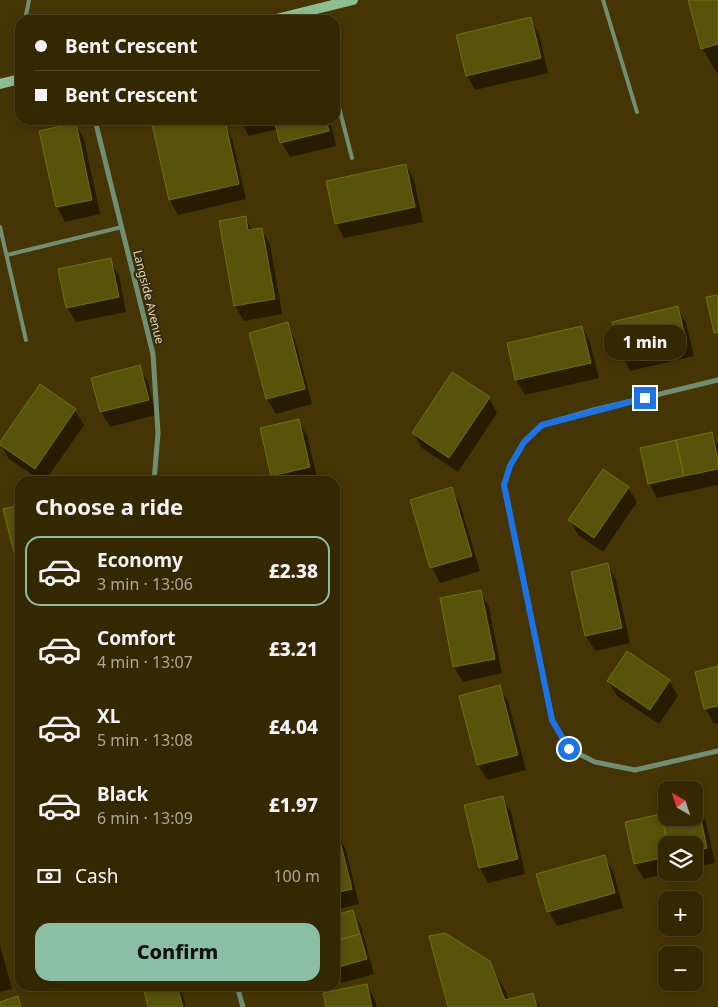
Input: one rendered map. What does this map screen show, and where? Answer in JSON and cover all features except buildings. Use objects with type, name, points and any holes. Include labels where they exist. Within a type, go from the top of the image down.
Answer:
[{"type":"main road","points":[[316,15],[353,0]]},
{"type":"main road","points":[[0,84],[15,80]]},
{"type":"street","name":"Langside Avenue","points":[[96,125],[153,354],[158,432],[154,476]]},
{"type":"street","points":[[718,380],[590,411],[542,425],[524,442],[510,466],[504,485],[552,720],[569,749],[596,762],[635,770],[718,752]]},
{"type":"street","points":[[238,991],[243,1007]]},
{"type":"lane","points":[[26,15],[30,0]]},
{"type":"lane","points":[[603,0],[637,112]]},
{"type":"lane","points":[[340,111],[352,158]]},
{"type":"lane","points":[[0,227],[26,340]]},
{"type":"lane","points":[[7,255],[122,227]]},
{"type":"route","points":[[569,749],[552,720],[504,485],[510,466],[524,442],[542,425],[645,398]]}]
